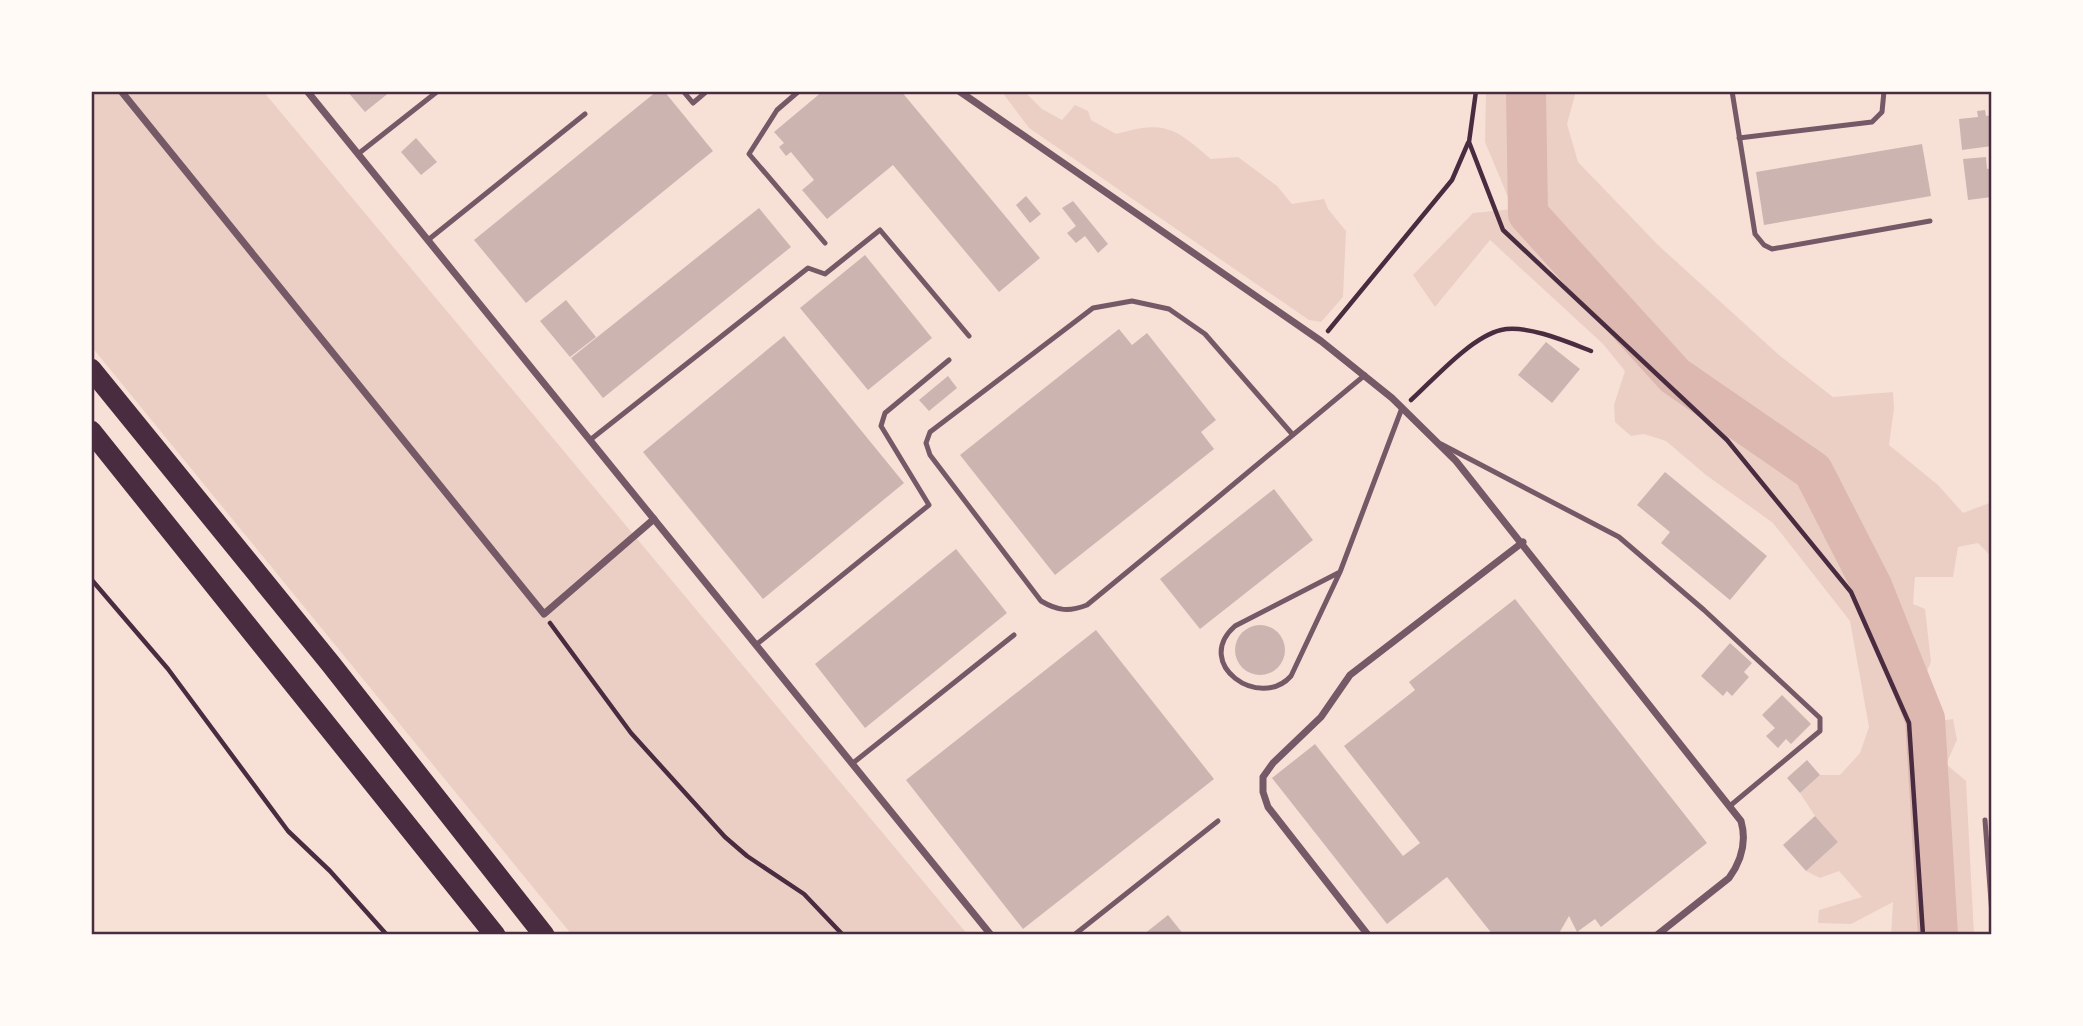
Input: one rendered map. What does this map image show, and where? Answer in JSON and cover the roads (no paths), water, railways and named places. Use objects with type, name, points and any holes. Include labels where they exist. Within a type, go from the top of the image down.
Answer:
[{"type":"highway","points":[[91,369],[330,663],[544,935]]},
{"type":"highway","points":[[91,431],[495,935]]},
{"type":"street","points":[[121,91],[544,614],[654,519]]},
{"type":"street","points":[[307,91],[991,935]]},
{"type":"street","points":[[960,91],[1321,341],[1365,375],[1441,444],[1523,542],[1731,805],[1744,831],[1737,867],[1730,878],[1657,935]]},
{"type":"street","points":[[1368,935],[1268,807],[1263,792],[1263,777],[1273,763],[1321,717],[1350,675],[1523,542]]},
{"type":"lane","points":[[358,154],[438,91]]},
{"type":"lane","points":[[683,91],[693,103],[707,91]]},
{"type":"lane","points":[[799,91],[777,110],[749,154],[825,243]]},
{"type":"lane","points":[[1732,91],[1755,234],[1764,246],[1772,249],[1930,221]]},
{"type":"lane","points":[[1740,138],[1871,122],[1882,112],[1884,91]]},
{"type":"lane","points":[[428,240],[585,114]]},
{"type":"lane","points":[[590,440],[808,268],[825,274],[880,230],[969,337]]},
{"type":"lane","points":[[1293,435],[1205,334],[1169,309],[1132,301],[1093,308],[930,432],[926,443],[930,455],[1041,601],[1055,609],[1072,611],[1087,605],[1293,435],[1365,375]]},
{"type":"lane","points":[[757,644],[929,505],[881,426],[885,413],[949,360]]},
{"type":"lane","points":[[1340,572],[1235,626],[1224,636],[1218,650],[1221,662],[1243,684],[1265,690],[1282,686],[1291,676],[1340,572],[1402,408]]},
{"type":"lane","points":[[1441,444],[1619,537],[1704,610],[1821,718],[1820,731],[1731,805]]},
{"type":"lane","points":[[853,763],[1014,635]]},
{"type":"lane","points":[[1985,820],[1992,915]]},
{"type":"lane","points":[[1074,935],[1218,821]]},
{"type":"waterway","points":[[1526,91],[1528,214],[1675,376],[1813,471],[1872,586],[1925,719],[1938,935]]}]
